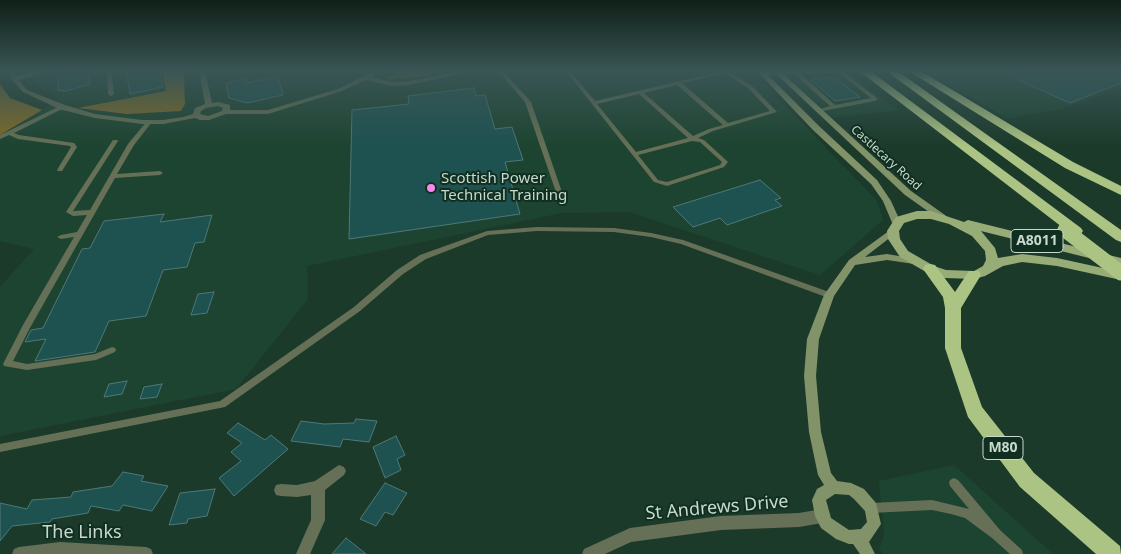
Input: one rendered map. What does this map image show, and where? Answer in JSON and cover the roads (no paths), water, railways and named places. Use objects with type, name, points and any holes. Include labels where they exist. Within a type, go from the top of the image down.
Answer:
[{"type":"highway","points":[[897,96],[1071,230],[1121,275]]},
{"type":"highway","points":[[926,96],[1119,236]]},
{"type":"highway","points":[[955,96],[1069,165],[1121,191]]},
{"type":"highway","points":[[1071,230],[1121,264]]},
{"type":"highway","name":"M80","points":[[930,269],[950,296],[953,308],[953,348],[974,411],[1027,480],[1112,554]]},
{"type":"highway","points":[[953,308],[981,272]]},
{"type":"main road","name":"Castlecary Road","points":[[785,96],[816,128],[874,182],[887,201],[894,227]]},
{"type":"main road","name":"Castlecary Road","points":[[803,96],[908,193],[947,219]]},
{"type":"main road","name":"A8011","points":[[1121,264],[947,219],[917,215],[905,218],[894,227],[898,248],[914,261],[930,269],[960,276],[981,272],[1000,262],[1022,258],[1057,262],[1121,275]]},
{"type":"main road","name":"A8011","points":[[947,219],[976,233],[991,251],[992,260],[981,272]]},
{"type":"main road","points":[[834,487],[825,475],[815,432],[810,376],[813,339],[829,295],[852,262],[894,227]]},
{"type":"main road","points":[[852,262],[887,257],[914,261]]},
{"type":"main road","points":[[834,487],[850,489],[859,494],[871,508],[874,524],[865,536],[858,538],[841,534],[826,523],[822,516],[819,500],[822,494],[834,487]]},
{"type":"main road","points":[[858,538],[868,554]]},
{"type":"street","points":[[37,96],[62,107],[95,116],[149,122],[184,119],[196,115],[198,110],[209,105],[222,104],[227,107],[225,112]]},
{"type":"street","points":[[207,96],[209,105]]},
{"type":"street","points":[[196,115],[200,118],[209,118],[225,112],[268,112],[322,96]]},
{"type":"street","points":[[281,490],[297,491],[318,487],[339,471]]},
{"type":"street","points":[[303,554],[318,520],[318,487]]},
{"type":"street","name":"St Andrews Drive","points":[[589,554],[630,535],[721,523],[799,520],[822,516]]},
{"type":"street","name":"The Links","points":[[19,554],[60,549],[146,554]]},
{"type":"lane","points":[[522,96],[528,102],[560,198]]},
{"type":"lane","points":[[589,96],[656,181],[667,184],[722,166],[725,162],[702,141],[692,139],[644,96]]},
{"type":"lane","points":[[595,103],[624,96]]},
{"type":"lane","points":[[693,96],[726,125]]},
{"type":"lane","points":[[635,154],[692,139],[726,125],[774,112],[758,96]]},
{"type":"lane","points":[[822,96],[834,107]]},
{"type":"lane","points":[[819,110],[875,98],[872,96]]},
{"type":"lane","points":[[0,137],[62,107]]},
{"type":"lane","points":[[112,350],[96,358],[28,367],[7,364],[112,176],[131,144],[149,122]]},
{"type":"lane","points":[[10,132],[18,137],[72,144],[74,147],[60,170]]},
{"type":"lane","points":[[92,212],[73,214],[69,212],[115,141]]},
{"type":"lane","points":[[112,176],[160,173]]},
{"type":"lane","points":[[0,448],[222,404],[357,310],[400,272],[423,258],[487,233],[537,229],[614,230],[651,235],[682,242],[829,295]]},
{"type":"lane","points":[[61,236],[79,234]]},
{"type":"lane","points":[[954,483],[996,534]]},
{"type":"lane","points":[[871,508],[932,505],[952,508],[968,514],[996,534],[1018,554]]},
{"type":"place","name":"Scottish Power Technical Training","points":[[431,188]]}]
